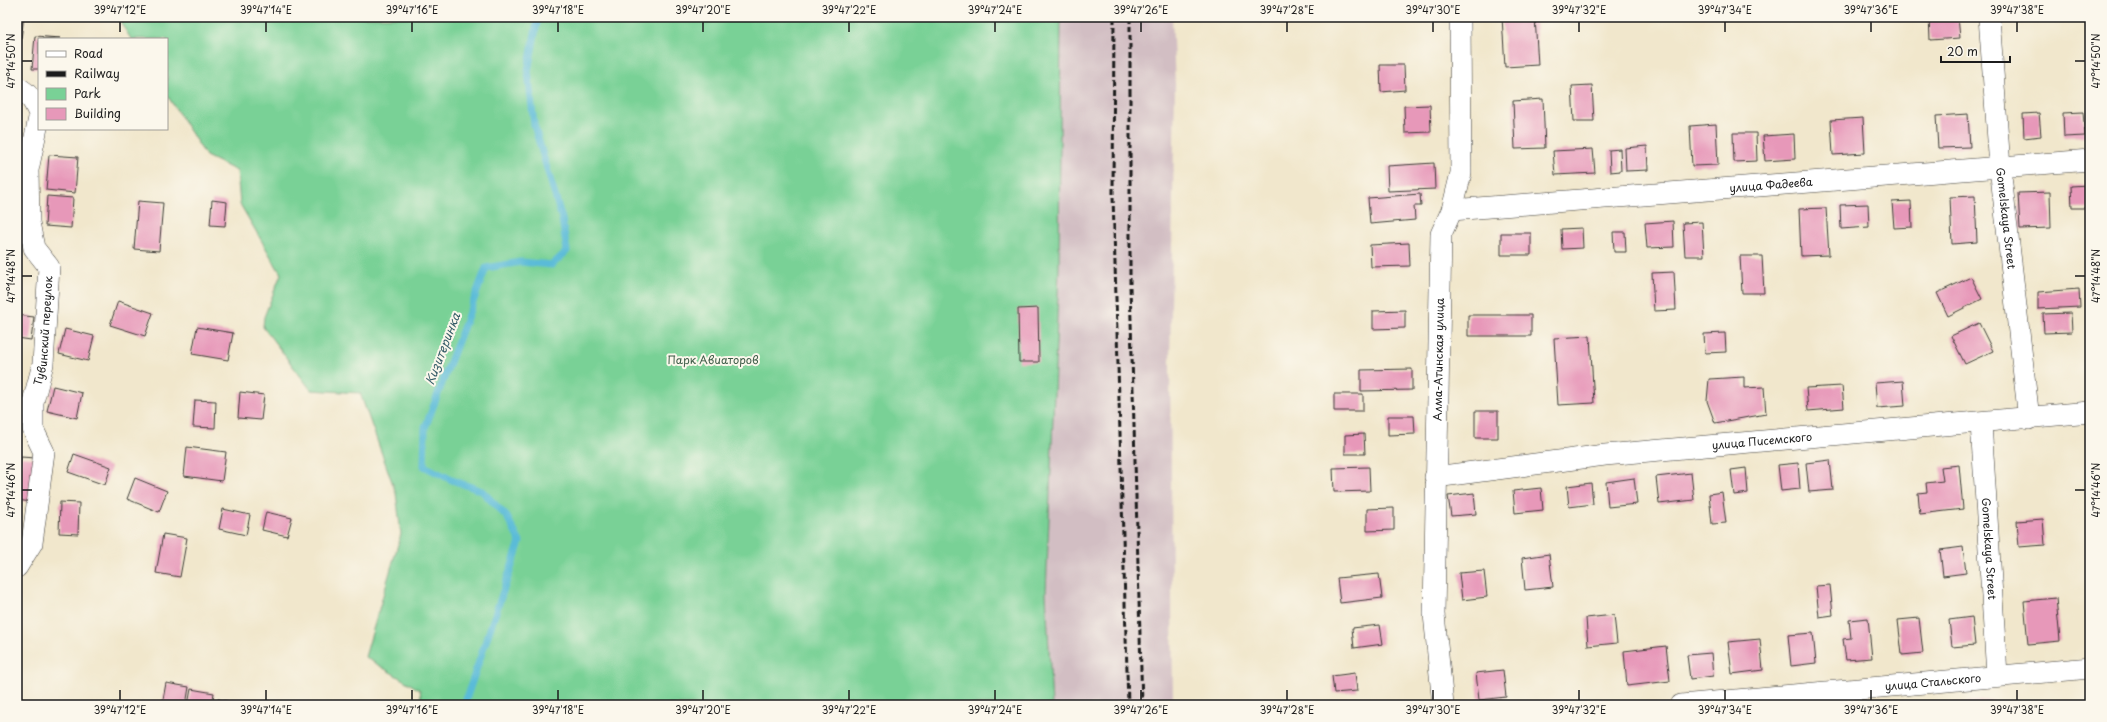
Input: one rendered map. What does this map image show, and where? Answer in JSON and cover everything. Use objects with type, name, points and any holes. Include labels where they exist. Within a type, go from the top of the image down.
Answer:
[{"type":"street","name":"Алма-Атинская улица","points":[[1443,705],[1434,614],[1435,477],[1441,234],[1452,210],[1461,173],[1460,17]]},
{"type":"street","name":"Gomelskaya Street","points":[[1989,17],[2000,167],[2029,419]]},
{"type":"street","points":[[17,87],[23,90],[34,100],[38,111]]},
{"type":"street","name":"Тувинский переулок","points":[[17,567],[32,543],[44,452],[33,430],[33,402],[43,364],[49,267],[34,248],[29,222],[28,177],[28,170],[38,123]]},
{"type":"street","name":"улица Фадеева","points":[[1452,210],[2090,160]]},
{"type":"street","name":"улица Писемского","points":[[1435,477],[1604,455],[2029,419],[2090,412]]},
{"type":"street","name":"Gomelskaya Street","points":[[1981,422],[1997,675]]},
{"type":"street","name":"улица Стальского","points":[[1681,705],[1997,675],[2090,668]]},
{"type":"shaded area","points":[[1023,17],[1172,17],[1175,85],[1170,365],[1173,705],[1052,705],[1033,348]]},
{"type":"green space","name":"Парк Авиаторов","points":[[123,17],[1061,17],[1059,269],[1046,593],[1052,705],[422,705],[420,690],[365,657],[401,534],[396,493],[360,393],[311,390],[263,327],[264,317],[281,274],[240,204],[237,171],[206,156],[168,97],[168,38],[130,38],[121,23]]},
{"type":"building","points":[[17,17],[24,17],[18,61],[17,61]]},
{"type":"building","points":[[1502,17],[1535,17],[1538,65],[1505,67]]},
{"type":"building","points":[[1929,17],[1958,17],[1960,38],[1930,40]]},
{"type":"building","points":[[2049,17],[2076,17],[2076,19],[2050,21]]},
{"type":"building","points":[[35,36],[60,38],[38,38],[38,69],[32,69]]},
{"type":"building","points":[[2087,43],[2090,43],[2090,67],[2089,67]]},
{"type":"building","points":[[1380,65],[1404,65],[1405,90],[1381,92]]},
{"type":"building","points":[[1592,85],[1594,121],[1574,121],[1572,86]]},
{"type":"building","points":[[1543,99],[1545,148],[1515,149],[1513,101]]},
{"type":"building","points":[[1430,105],[1431,132],[1405,133],[1404,106]]},
{"type":"building","points":[[2083,112],[2085,136],[2064,137],[2063,113]]},
{"type":"building","points":[[2039,113],[2041,136],[2024,138],[2023,114]]},
{"type":"building","points":[[1968,114],[1970,147],[1938,148],[1936,116]]},
{"type":"building","points":[[1863,118],[1865,153],[1833,155],[1831,120]]},
{"type":"building","points":[[1716,124],[1718,165],[1692,166],[1690,126]]},
{"type":"building","points":[[1733,133],[1756,133],[1757,161],[1734,162]]},
{"type":"building","points":[[1794,134],[1795,159],[1765,161],[1763,136]]},
{"type":"building","points":[[1647,146],[1648,170],[1626,171],[1625,148]]},
{"type":"building","points":[[1593,149],[1595,173],[1555,175],[1553,151]]},
{"type":"building","points":[[1620,149],[1621,171],[1610,172],[1609,150]]},
{"type":"building","points":[[49,155],[78,157],[75,193],[46,190]]},
{"type":"building","points":[[1434,163],[1435,189],[1388,191],[1387,166]]},
{"type":"building","points":[[2088,185],[2089,208],[2072,208],[2071,186]]},
{"type":"building","points":[[2050,192],[2051,228],[2020,229],[2018,193]]},
{"type":"building","points":[[1420,194],[1421,206],[1414,206],[1415,220],[1370,224],[1368,198]]},
{"type":"building","points":[[47,196],[73,198],[71,228],[45,226]]},
{"type":"building","points":[[1975,196],[1977,242],[1952,244],[1950,197]]},
{"type":"building","points":[[212,200],[227,202],[225,226],[210,225]]},
{"type":"building","points":[[138,201],[163,203],[159,251],[134,249]]},
{"type":"building","points":[[1911,201],[1912,227],[1894,228],[1892,202]]},
{"type":"building","points":[[1868,204],[1869,227],[1841,229],[1840,205]]},
{"type":"building","points":[[1826,208],[1829,255],[1801,256],[1799,209]]},
{"type":"building","points":[[1673,221],[1674,247],[1647,248],[1645,223]]},
{"type":"building","points":[[1702,222],[1704,256],[1685,256],[1683,223]]},
{"type":"building","points":[[1582,228],[1583,248],[1562,249],[1561,229]]},
{"type":"building","points":[[1613,232],[1625,232],[1626,252],[1614,252]]},
{"type":"building","points":[[1501,233],[1531,233],[1531,255],[1501,255]]},
{"type":"building","points":[[1409,243],[1410,266],[1371,267],[1370,245]]},
{"type":"building","points":[[1740,256],[1762,256],[1764,293],[1742,293]]},
{"type":"building","points":[[1674,272],[1676,310],[1654,311],[1652,273]]},
{"type":"building","points":[[1971,277],[1982,299],[1948,316],[1937,293]]},
{"type":"building","points":[[2079,289],[2080,307],[2038,309],[2038,292]]},
{"type":"building","points":[[118,301],[153,313],[145,336],[110,325]]},
{"type":"building","points":[[1038,308],[1039,362],[1019,362],[1018,309]]},
{"type":"building","points":[[1405,310],[1405,328],[1373,329],[1373,311]]},
{"type":"building","points":[[2071,313],[2072,332],[2044,333],[2043,314]]},
{"type":"building","points":[[17,315],[34,317],[31,340],[17,338]]},
{"type":"building","points":[[1468,315],[1531,315],[1531,336],[1468,336]]},
{"type":"building","points":[[1979,323],[1993,351],[1965,364],[1951,336]]},
{"type":"building","points":[[197,327],[233,333],[228,360],[192,354]]},
{"type":"building","points":[[65,329],[94,336],[88,361],[59,354]]},
{"type":"building","points":[[1725,333],[1726,352],[1705,353],[1704,334]]},
{"type":"building","points":[[1590,336],[1594,403],[1558,405],[1554,338]]},
{"type":"building","points":[[1412,369],[1412,390],[1361,391],[1361,370]]},
{"type":"building","points":[[1744,377],[1744,388],[1764,387],[1766,414],[1715,423],[1707,401],[1709,379]]},
{"type":"building","points":[[1903,381],[1905,406],[1877,408],[1875,383]]},
{"type":"building","points":[[53,386],[82,393],[77,418],[47,411]]},
{"type":"building","points":[[1842,386],[1844,408],[1808,411],[1806,388]]},
{"type":"building","points":[[240,392],[264,395],[261,420],[238,418]]},
{"type":"building","points":[[1334,394],[1363,394],[1363,411],[1334,411]]},
{"type":"building","points":[[195,400],[216,401],[215,428],[193,427]]},
{"type":"building","points":[[1475,411],[1498,411],[1498,438],[1475,438]]},
{"type":"building","points":[[1388,416],[1414,416],[1415,434],[1388,435]]},
{"type":"building","points":[[1364,434],[1365,454],[1345,454],[1345,435]]},
{"type":"building","points":[[187,447],[226,452],[222,481],[184,476]]},
{"type":"building","points":[[74,454],[111,467],[105,485],[68,472]]},
{"type":"building","points":[[21,457],[35,458],[31,502],[17,500]]},
{"type":"building","points":[[1830,460],[1833,490],[1809,492],[1806,463]]},
{"type":"building","points":[[1798,463],[1800,489],[1781,491],[1778,465]]},
{"type":"building","points":[[1959,465],[1963,509],[1920,514],[1918,493],[1927,492],[1926,483],[1943,481],[1941,467]]},
{"type":"building","points":[[1369,467],[1370,491],[1334,492],[1333,468]]},
{"type":"building","points":[[1746,468],[1748,493],[1734,495],[1731,470]]},
{"type":"building","points":[[1691,473],[1694,500],[1659,504],[1656,477]]},
{"type":"building","points":[[135,478],[167,491],[159,512],[127,499]]},
{"type":"building","points":[[1634,478],[1637,504],[1608,507],[1606,482]]},
{"type":"building","points":[[1591,483],[1593,504],[1569,507],[1567,486]]},
{"type":"building","points":[[1541,488],[1543,510],[1515,513],[1513,491]]},
{"type":"building","points":[[1722,492],[1726,523],[1712,524],[1709,494]]},
{"type":"building","points":[[1474,493],[1476,514],[1451,516],[1448,496]]},
{"type":"building","points":[[60,502],[79,503],[78,534],[59,533]]},
{"type":"building","points":[[1394,508],[1394,530],[1367,531],[1367,509]]},
{"type":"building","points":[[223,509],[250,515],[246,535],[219,529]]},
{"type":"building","points":[[266,512],[292,518],[287,536],[262,530]]},
{"type":"building","points":[[2043,519],[2045,545],[2019,547],[2017,521]]},
{"type":"building","points":[[163,534],[187,538],[180,577],[156,573]]},
{"type":"building","points":[[1963,547],[1966,573],[1943,576],[1940,550]]},
{"type":"building","points":[[1549,554],[1553,587],[1525,590],[1522,558]]},
{"type":"building","points":[[1484,571],[1487,597],[1462,600],[1459,573]]},
{"type":"building","points":[[1379,574],[1382,598],[1340,603],[1337,578]]},
{"type":"building","points":[[1830,585],[1833,615],[1819,617],[1816,586]]},
{"type":"building","points":[[2056,598],[2060,641],[2028,644],[2024,601]]},
{"type":"building","points":[[1614,615],[1617,643],[1588,646],[1586,618]]},
{"type":"building","points":[[1972,617],[1975,645],[1952,647],[1949,620]]},
{"type":"building","points":[[1868,618],[1872,658],[1846,660],[1843,639],[1851,638],[1849,620]]},
{"type":"building","points":[[1919,618],[1923,653],[1902,655],[1898,620]]},
{"type":"building","points":[[1380,625],[1383,644],[1354,648],[1352,628]]},
{"type":"building","points":[[1813,633],[1816,663],[1791,666],[1788,635]]},
{"type":"building","points":[[1760,639],[1763,670],[1732,674],[1728,642]]},
{"type":"building","points":[[1666,646],[1670,681],[1627,686],[1624,651]]},
{"type":"building","points":[[1711,653],[1713,676],[1690,679],[1687,655]]},
{"type":"building","points":[[1503,670],[1506,697],[1479,700],[1476,673]]},
{"type":"building","points":[[1355,673],[1357,691],[1334,693],[1332,676]]},
{"type":"building","points":[[166,683],[189,687],[186,705],[162,705]]},
{"type":"building","points":[[191,689],[214,693],[212,705],[188,705]]},
{"type":"building","points":[[218,699],[235,703],[235,705],[217,705]]},
{"type":"building","points":[[1993,700],[1994,705],[1955,705],[1955,703]]},
{"type":"waterway","name":"Кизитеринка","points":[[464,705],[520,542],[507,517],[482,491],[452,480],[424,466],[425,428],[486,268],[521,262],[552,265],[567,251],[562,219],[534,125],[528,71],[538,17]]},
{"type":"railway","points":[[1114,17],[1113,196],[1128,705]]},
{"type":"railway","points":[[1130,17],[1130,286],[1142,705]]}]
